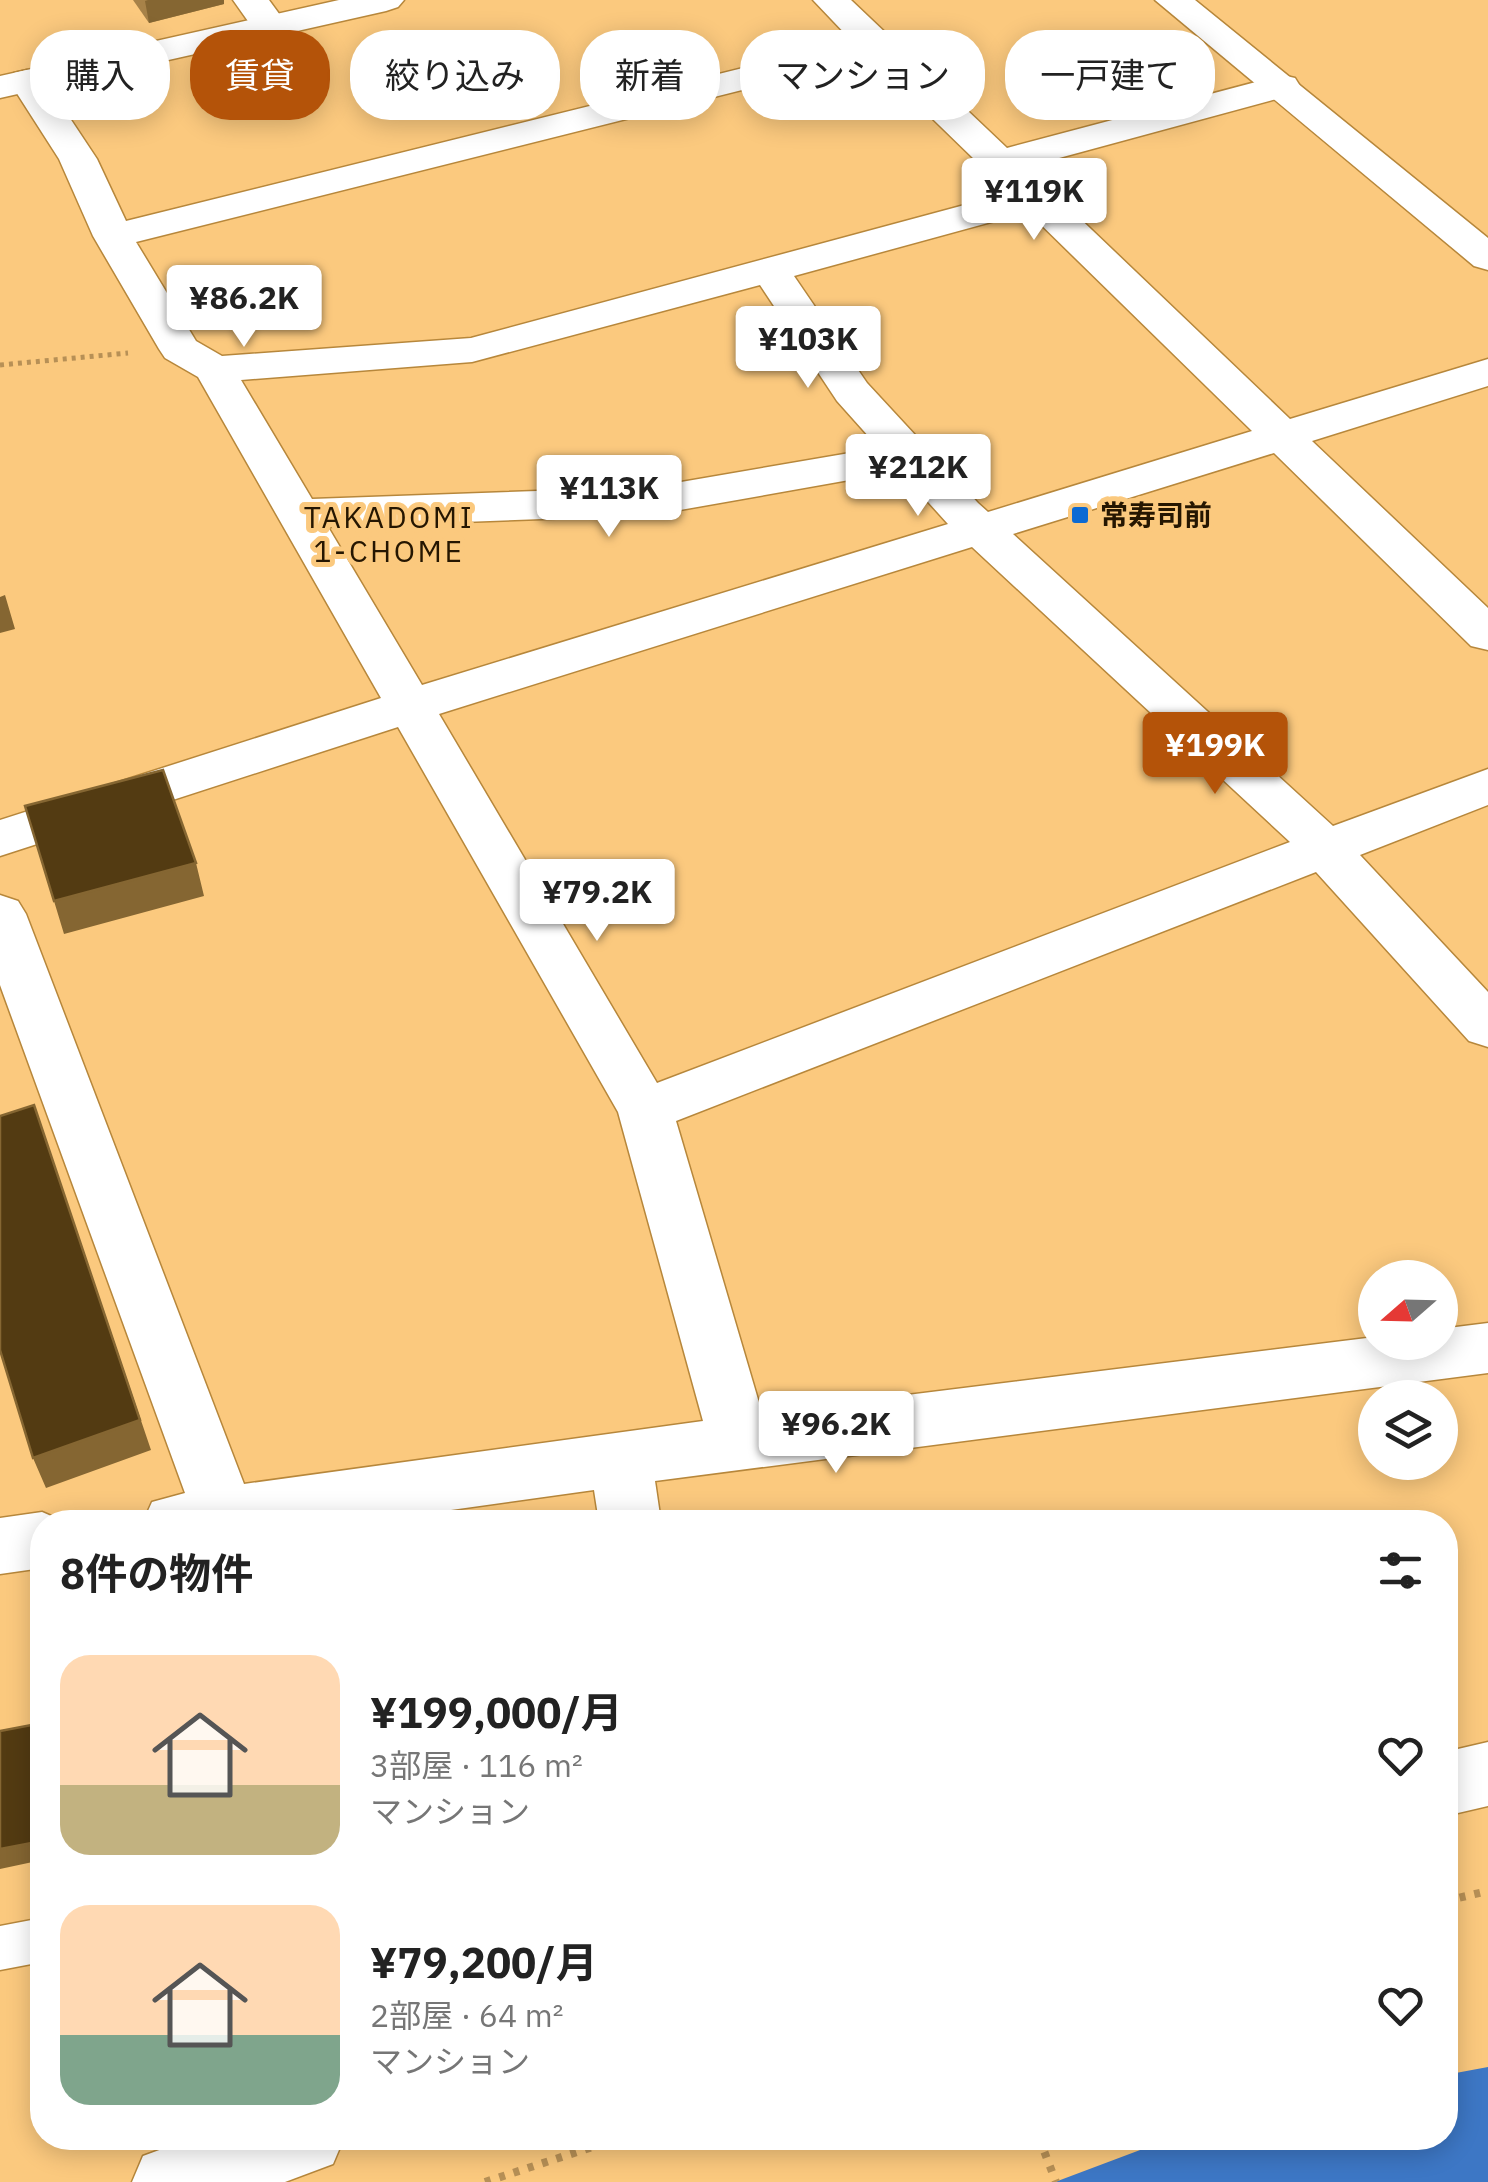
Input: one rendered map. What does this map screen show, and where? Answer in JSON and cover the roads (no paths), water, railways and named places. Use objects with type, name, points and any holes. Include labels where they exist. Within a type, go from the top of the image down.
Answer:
[{"type":"street","points":[[386,0],[261,13],[14,84],[78,158],[114,236],[180,348],[214,369],[645,1110],[740,1442]]},
{"type":"street","points":[[830,0],[862,30]]},
{"type":"street","points":[[1173,0],[1488,258]]},
{"type":"street","points":[[114,236],[740,80]]},
{"type":"street","points":[[1000,162],[1282,86]]},
{"type":"street","points":[[956,120],[1488,635]]},
{"type":"street","points":[[214,369],[472,350],[1036,198]]},
{"type":"street","points":[[772,271],[852,392],[980,530],[1296,817],[1488,1028]]},
{"type":"street","points":[[0,838],[410,706],[1488,372]]},
{"type":"street","points":[[295,514],[652,502],[911,456]]},
{"type":"street","points":[[645,1110],[1488,786]]},
{"type":"street","points":[[0,914],[205,1510]]},
{"type":"street","points":[[275,1510],[740,1442],[1488,1348]]},
{"type":"street","points":[[621,1458],[628,1510]]},
{"type":"street","points":[[0,1546],[30,1542]]},
{"type":"street","points":[[1458,1781],[1488,1774]]},
{"type":"street","points":[[169,2182],[269,2150]]},
{"type":"lane","points":[[0,1948],[30,1942]]},
{"type":"water","points":[[1488,2067],[1488,2182],[1055,2182],[1140,2150],[1458,2150],[1458,2073]]},
{"type":"place","name":"常寿司前","points":[[1080,515]]},
{"type":"district","name":"TAKADOMI 1-CHOME","points":[[389,535]]}]
